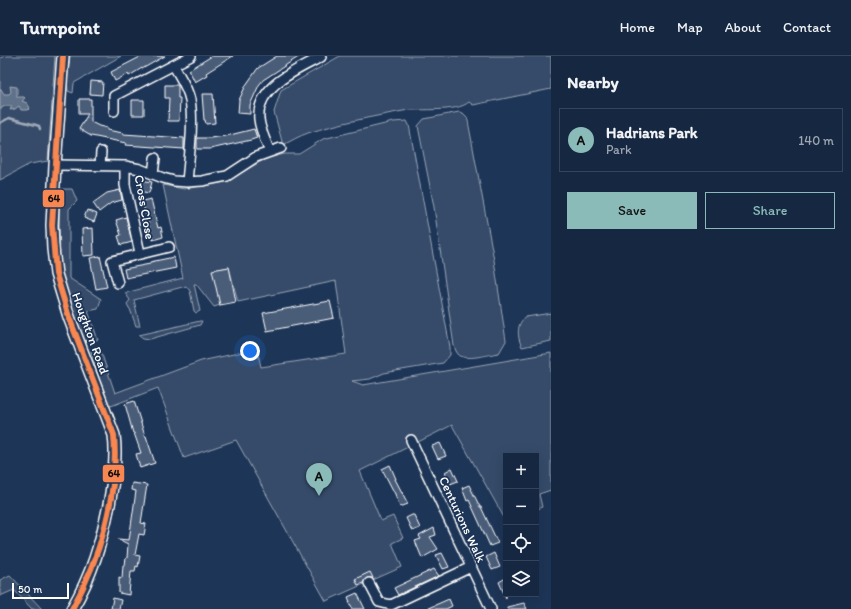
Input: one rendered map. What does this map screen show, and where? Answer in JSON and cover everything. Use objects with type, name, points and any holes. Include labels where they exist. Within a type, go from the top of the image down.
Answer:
[{"type":"street","name":"Houghton Road","points":[[63,56],[52,225],[56,274],[69,317],[114,435],[115,452],[110,495],[99,550],[72,609]]},
{"type":"street","points":[[114,111],[114,96],[191,56]]},
{"type":"street","points":[[270,152],[259,120],[260,108],[266,94],[277,82],[308,59],[321,57]]},
{"type":"street","points":[[174,66],[190,100],[191,120],[187,182]]},
{"type":"street","points":[[55,164],[125,166],[140,169],[163,178],[187,182],[202,181],[227,176],[256,157],[281,148]]},
{"type":"street","points":[[100,166],[101,152]]},
{"type":"street","points":[[153,174],[155,158]]},
{"type":"street","name":"Cross Close","points":[[125,166],[125,185],[140,253]]},
{"type":"street","points":[[118,283],[112,261],[140,253],[169,248]]},
{"type":"street","name":"Centurions Walk","points":[[411,440],[491,609]]},
{"type":"street","points":[[369,583],[379,602],[391,605],[471,567]]},
{"type":"shaded area","points":[[6,56],[55,56],[48,161],[30,164],[0,180],[0,58]]},
{"type":"shaded area","points":[[70,56],[121,56],[74,83],[73,93],[68,91],[67,81]]},
{"type":"shaded area","points":[[340,56],[551,56],[551,89],[473,105],[469,102],[456,108],[438,110],[410,110],[367,118],[308,133],[283,145],[274,112],[281,90]]},
{"type":"shaded area","points":[[10,86],[17,87],[17,97],[25,98],[22,101],[27,103],[30,108],[28,110],[21,110],[19,106],[10,110],[12,106],[5,106],[0,109],[0,90],[1,89],[4,94],[9,94],[11,92]]},
{"type":"shaded area","points":[[459,112],[463,113],[467,117],[468,121],[494,260],[506,341],[499,353],[477,357],[461,356],[457,353],[454,346],[434,207],[418,126],[424,119]]},
{"type":"shaded area","points":[[407,121],[409,125],[450,347],[450,355],[443,363],[384,373],[370,379],[352,381],[363,385],[551,353],[551,490],[539,494],[539,453],[503,453],[503,516],[452,425],[360,471],[381,521],[393,516],[403,538],[392,543],[402,567],[326,601],[236,440],[184,458],[158,388],[111,406],[106,403],[91,351],[99,346],[115,393],[201,361],[257,349],[261,367],[346,354],[336,281],[238,302],[229,267],[213,270],[220,305],[214,307],[196,284],[194,284],[200,311],[196,313],[194,311],[190,291],[186,286],[134,300],[140,326],[136,326],[127,304],[130,300],[125,293],[183,278],[163,185],[184,189],[225,182],[267,158],[285,154],[299,154],[323,139],[393,122]]},
{"type":"shaded area","points":[[60,189],[72,189],[77,201],[69,209],[69,278],[101,299],[98,309],[88,311],[98,340],[89,342],[82,339],[76,324],[60,267]]},
{"type":"shaded area","points":[[551,313],[551,341],[522,347],[518,335],[520,323],[526,317]]},
{"type":"shaded area","points":[[202,321],[200,325],[150,339],[143,338],[139,335]]},
{"type":"shaded area","points":[[539,494],[542,507],[539,508]]},
{"type":"shaded area","points":[[10,575],[42,609],[32,609],[14,590],[0,596],[0,580]]},
{"type":"building","points":[[142,56],[165,56],[129,76],[128,74],[115,81],[111,72]]},
{"type":"building","points":[[212,56],[233,56],[206,73],[207,75],[195,82],[189,70]]},
{"type":"building","points":[[277,56],[300,56],[263,80],[259,85],[250,105],[250,114],[238,113],[239,100],[246,85],[258,68]]},
{"type":"building","points":[[91,81],[103,82],[102,95],[90,94]]},
{"type":"building","points":[[165,85],[178,85],[178,98],[180,98],[179,121],[168,121],[169,98],[165,98]]},
{"type":"building","points":[[202,94],[213,94],[215,123],[206,124],[204,120]]},
{"type":"building","points":[[79,99],[91,99],[91,122],[107,128],[107,130],[123,134],[184,138],[184,149],[125,145],[126,143],[91,136],[79,129],[88,114],[79,114]]},
{"type":"building","points":[[132,100],[144,100],[144,115],[132,115]]},
{"type":"building","points":[[254,129],[257,138],[210,149],[197,149],[197,138],[226,136]]},
{"type":"building","points":[[141,180],[152,182],[149,193],[138,191]]},
{"type":"building","points":[[120,190],[122,200],[111,203],[99,212],[93,203],[107,193]]},
{"type":"building","points":[[151,199],[158,228],[161,227],[163,237],[153,240],[142,201]]},
{"type":"building","points":[[87,210],[97,214],[94,222],[84,218]]},
{"type":"building","points":[[126,217],[132,242],[121,245],[118,236],[121,235],[116,220]]},
{"type":"building","points":[[93,228],[94,255],[83,256],[82,229]]},
{"type":"building","points":[[100,256],[107,287],[96,289],[90,258]]},
{"type":"building","points":[[174,257],[176,268],[126,278],[124,269],[150,264],[150,262]]},
{"type":"building","points":[[229,267],[236,302],[220,305],[212,270]]},
{"type":"building","points":[[330,301],[334,318],[267,331],[263,313]]},
{"type":"building","points":[[134,401],[155,463],[140,468],[136,454],[141,453],[133,433],[125,404]]},
{"type":"building","points":[[440,443],[446,456],[438,459],[432,446]]},
{"type":"building","points":[[390,465],[395,479],[408,504],[400,507],[382,469]]},
{"type":"building","points":[[452,468],[458,481],[450,484],[445,472]]},
{"type":"building","points":[[132,483],[147,485],[141,523],[146,524],[144,535],[139,534],[135,555],[140,556],[138,567],[136,566],[135,571],[131,571],[129,595],[119,593],[119,577],[122,578],[123,565],[125,565],[127,558],[128,544],[118,539],[129,540],[136,491],[131,490]]},
{"type":"building","points":[[469,485],[498,543],[490,546],[469,500],[467,501],[462,488]]},
{"type":"building","points":[[414,515],[420,528],[412,531],[406,518]]},
{"type":"building","points":[[434,528],[436,535],[430,537],[438,549],[422,558],[415,541],[421,539],[419,536]]},
{"type":"building","points":[[442,553],[449,567],[443,569],[436,555]]},
{"type":"building","points":[[494,553],[500,567],[492,570],[486,557]]},
{"type":"building","points":[[434,569],[439,576],[398,595],[394,588]]},
{"type":"building","points":[[370,572],[373,578],[367,578],[363,583],[358,585],[355,579]]},
{"type":"building","points":[[503,580],[503,591],[499,582]]},
{"type":"building","points":[[357,593],[365,609],[353,609],[349,602],[348,597]]},
{"type":"building","points":[[113,598],[121,600],[119,609],[111,609]]},
{"type":"building","points":[[449,599],[452,606],[446,609],[426,609]]},
{"type":"building","points":[[524,603],[527,609],[507,609],[507,607]]},
{"type":"waterway","points":[[0,123],[9,118],[39,126],[40,129]]},
{"type":"transit line","name":"64","points":[[63,56],[52,225],[56,274],[69,317],[114,435],[115,457],[110,502],[99,547],[82,590],[72,609]]},
{"type":"place","name":"Hadrians Park","points":[[319,496]]}]
